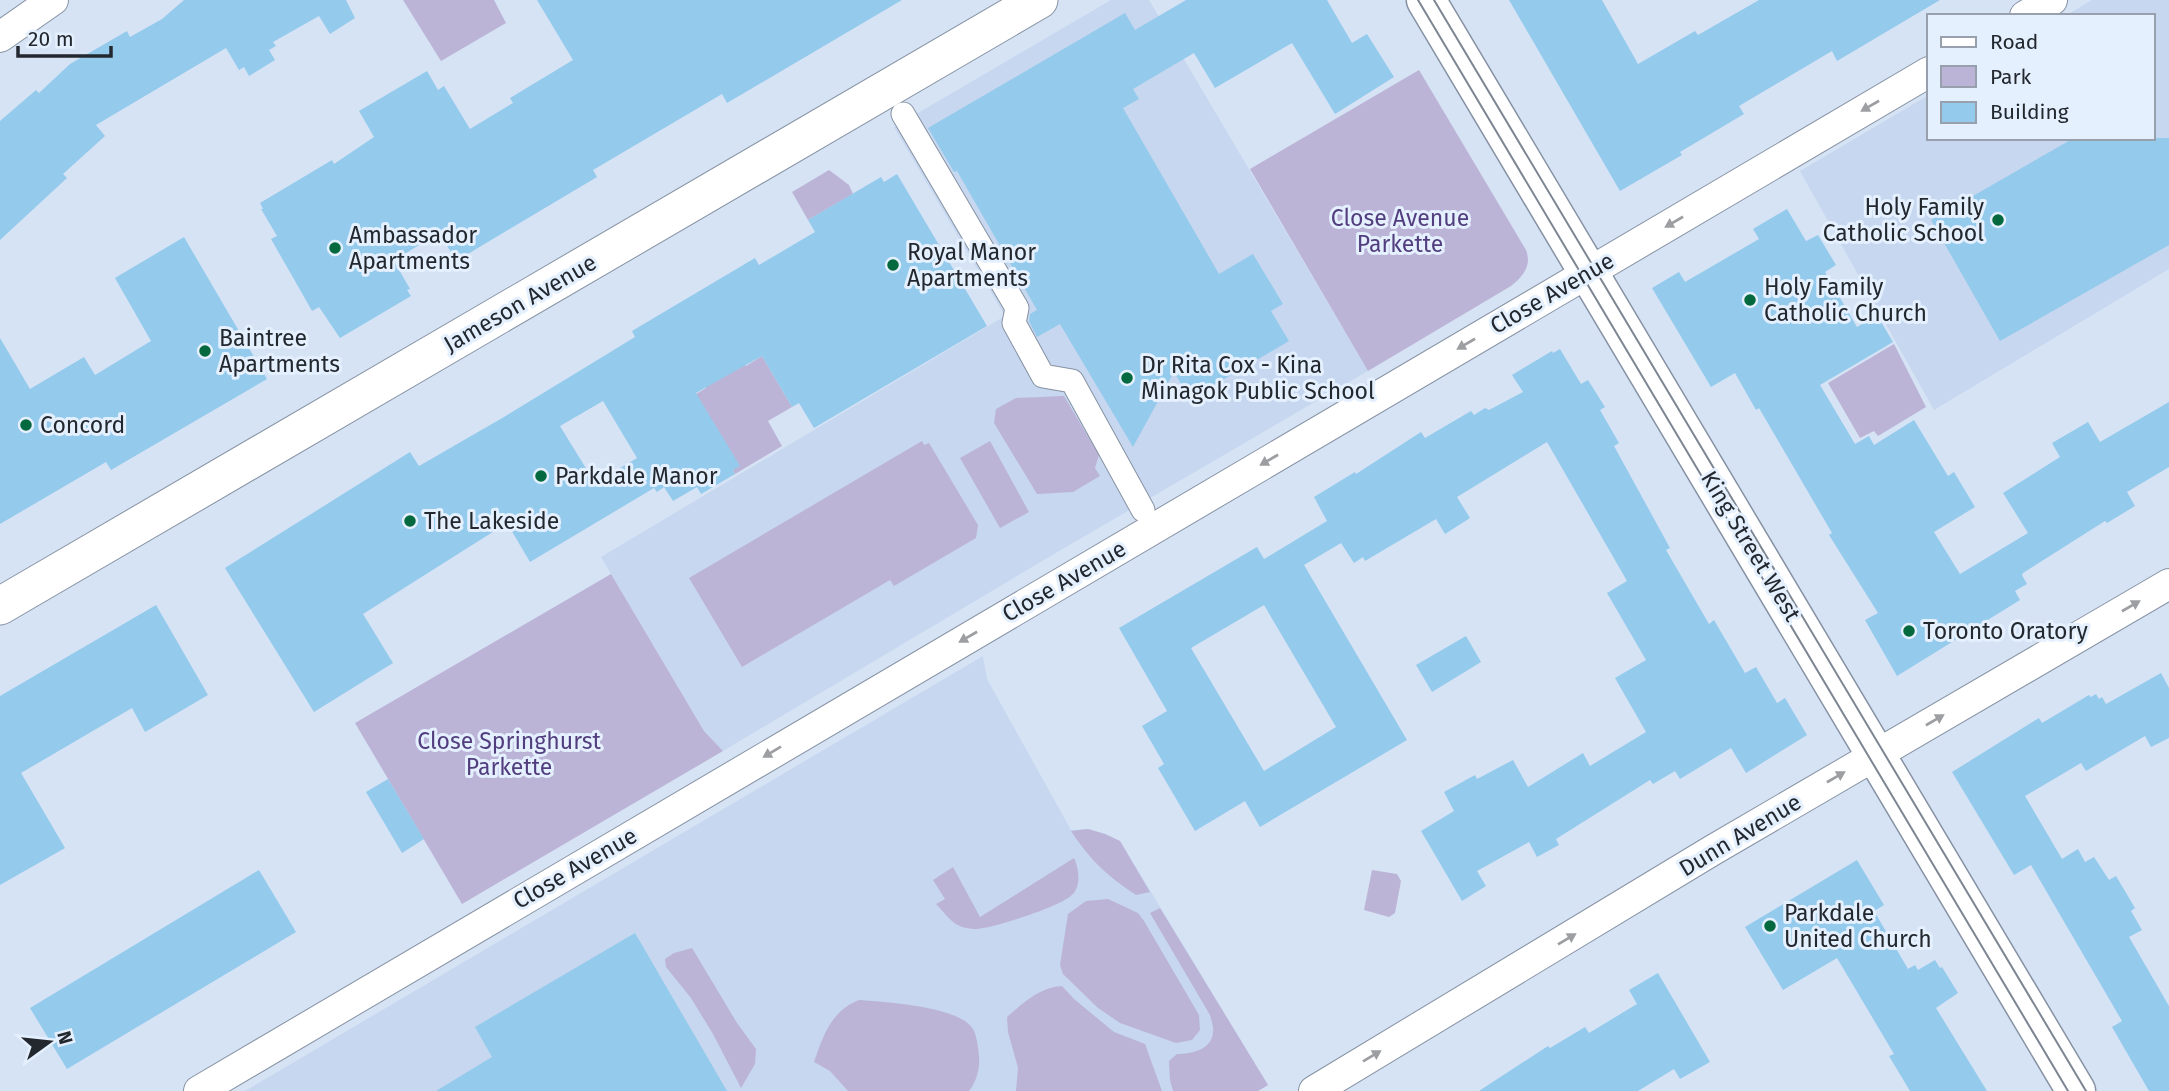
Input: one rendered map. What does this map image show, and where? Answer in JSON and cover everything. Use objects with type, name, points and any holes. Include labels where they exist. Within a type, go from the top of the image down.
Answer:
[{"type":"main road","name":"King Street West","points":[[1426,0],[2076,1091]]},
{"type":"street","points":[[0,37],[53,0]]},
{"type":"street","name":"Jameson Avenue","points":[[0,606],[1040,0]]},
{"type":"street","points":[[2028,14],[2052,0]]},
{"type":"street","name":"Close Avenue","points":[[199,1091],[1927,73]]},
{"type":"street","points":[[903,114],[1017,308],[1014,323],[1043,376],[1072,381],[1143,510]]},
{"type":"street","name":"Dunn Avenue","points":[[1314,1091],[1875,754],[2169,584]]},
{"type":"shaded area","name":"Dr Rita Cox - Kina Minagok Public School","points":[[1111,0],[1149,0],[1368,371],[723,751],[704,731],[601,557],[1005,316],[894,127]]},
{"type":"shaded area","name":"Holy Family Catholic School","points":[[2092,0],[2169,0],[2169,269],[1934,410],[1800,171],[1927,96],[1927,140],[2155,140],[2155,14],[2068,14]]},
{"type":"shaded area","points":[[983,656],[987,679],[1071,830],[1088,829],[1120,841],[1268,1085],[1258,1091],[245,1091]]},
{"type":"green space","points":[[403,0],[494,0],[506,23],[441,61]]},
{"type":"green space","name":"Close Avenue Parkette","points":[[1419,70],[1526,250],[1528,261],[1523,274],[1511,286],[1368,371],[1250,169]]},
{"type":"green space","points":[[829,170],[849,185],[853,194],[808,220],[792,192]]},
{"type":"green space","points":[[1894,344],[1926,407],[1878,436],[1874,431],[1860,438],[1828,383]]},
{"type":"green space","points":[[762,356],[792,407],[768,421],[782,446],[735,474],[696,394],[706,388],[703,381],[741,358],[746,366]]},
{"type":"green space","points":[[1064,396],[1099,455],[1095,468],[1100,476],[1073,492],[1037,494],[994,423],[996,409],[1016,398]]},
{"type":"green space","points":[[922,441],[924,445],[929,443],[978,525],[976,538],[894,586],[890,580],[742,667],[689,578]]},
{"type":"green space","points":[[990,441],[1029,512],[1000,528],[960,458]]},
{"type":"green space","name":"Close Springhurst Parkette","points":[[611,574],[704,731],[723,751],[462,904],[355,723]]},
{"type":"green space","points":[[1088,829],[1120,841],[1150,892],[1136,895],[1100,867],[1071,831]]},
{"type":"green space","points":[[1074,858],[1078,876],[1073,894],[1056,904],[1012,921],[970,929],[953,922],[936,904],[945,899],[933,880],[953,867],[980,917]]},
{"type":"green space","points":[[1372,870],[1397,874],[1401,881],[1395,913],[1389,917],[1364,910]]},
{"type":"green space","points":[[1108,899],[1138,913],[1144,921],[1199,1015],[1200,1030],[1192,1040],[1176,1043],[1120,1023],[1098,1008],[1063,974],[1060,965],[1068,914],[1086,901]]},
{"type":"green space","points":[[1160,908],[1268,1085],[1258,1091],[1173,1091],[1169,1061],[1177,1054],[1194,1052],[1205,1047],[1212,1038],[1213,1028],[1210,1015],[1150,913]]},
{"type":"green space","points":[[692,948],[737,1023],[756,1049],[755,1064],[741,1088],[691,998],[666,967],[665,959],[674,953]]},
{"type":"green space","points":[[1062,986],[1114,1032],[1145,1044],[1162,1091],[1016,1091],[1018,1068],[1008,1032],[1007,1017],[1046,989]]},
{"type":"green space","points":[[859,1000],[937,1010],[965,1021],[973,1029],[979,1056],[977,1074],[969,1091],[848,1091],[830,1071],[814,1062],[829,1025],[841,1011]]},
{"type":"building","points":[[184,0],[346,0],[355,18],[330,34],[319,16],[273,42],[276,46],[269,50],[275,60],[249,76],[244,67],[239,70],[226,48],[96,125],[105,136],[63,174],[67,178],[0,240],[0,121],[36,90],[39,93],[70,64],[127,31],[130,37],[162,19]]},
{"type":"building","points":[[537,0],[902,0],[727,103],[722,94],[593,170],[597,177],[456,261],[439,232],[394,261],[410,289],[407,290],[411,296],[340,338],[319,307],[312,311],[271,239],[277,236],[260,203],[332,160],[334,164],[374,137],[359,111],[427,71],[438,90],[444,86],[470,129],[513,103],[510,98],[573,60]]},
{"type":"building","points":[[1186,0],[1327,0],[1352,43],[1367,34],[1394,77],[1335,114],[1292,43],[1215,88],[1194,53],[1133,89],[1139,99],[1123,108],[1219,274],[1253,254],[1283,304],[1271,311],[1289,341],[1190,399],[1174,372],[1133,447],[1060,324],[1037,337],[1029,321],[1030,314],[1037,310],[957,171],[954,172],[928,128],[1125,13],[1135,30]]},
{"type":"building","points":[[1509,0],[1602,0],[1638,64],[1695,31],[1698,35],[1759,0],[1940,0],[1837,61],[1832,51],[1739,106],[1744,114],[1680,152],[1682,155],[1620,191]]},
{"type":"building","points":[[2169,138],[2169,245],[2000,341],[1931,220],[2071,140]]},
{"type":"building","points":[[897,174],[987,326],[814,428],[799,403],[792,407],[762,356],[696,393],[740,466],[733,470],[735,474],[701,494],[697,487],[673,501],[664,487],[657,492],[654,488],[530,562],[507,523],[363,614],[393,663],[314,712],[225,568],[410,452],[419,466],[504,417],[635,337],[632,331],[755,258],[759,265],[815,232],[808,220],[881,177],[884,182]],"holes":[[[603,401],[637,458],[595,483],[560,426]]]},
{"type":"building","points":[[1787,209],[1806,241],[1818,235],[1836,265],[1825,272],[1857,327],[1877,315],[1893,342],[1820,385],[1855,444],[1869,436],[1874,445],[1914,420],[1948,476],[1954,472],[1975,507],[1934,532],[1960,574],[2028,533],[2003,493],[2060,457],[2052,443],[2088,422],[2100,442],[2169,402],[2169,467],[2127,492],[2135,506],[2107,523],[2105,521],[2023,573],[2027,584],[2015,591],[2020,600],[1897,676],[1865,620],[1878,613],[1829,535],[1832,533],[1759,408],[1756,410],[1735,373],[1711,387],[1652,288],[1679,272],[1685,282],[1759,239],[1753,229]]},
{"type":"building","name":"Baintree Apartments","points":[[184,237],[267,379],[111,470],[106,462],[0,524],[0,338],[30,389],[84,357],[95,375],[151,341],[115,278]]},
{"type":"building","points":[[1560,349],[1581,384],[1588,380],[1605,407],[1600,410],[1619,443],[1614,446],[1670,548],[1666,550],[1709,624],[1714,620],[1745,673],[1756,667],[1777,703],[1785,698],[1807,735],[1746,773],[1731,748],[1680,779],[1675,771],[1653,784],[1650,780],[1556,839],[1559,845],[1537,857],[1529,842],[1477,871],[1486,886],[1462,901],[1421,831],[1454,811],[1444,792],[1475,775],[1477,779],[1513,760],[1528,787],[1583,753],[1590,766],[1646,732],[1615,678],[1646,660],[1607,593],[1627,581],[1547,442],[1457,497],[1470,518],[1445,534],[1436,519],[1365,561],[1363,557],[1354,563],[1341,543],[1304,565],[1407,740],[1260,827],[1245,801],[1195,831],[1158,768],[1164,764],[1142,726],[1167,711],[1119,628],[1257,547],[1264,559],[1327,521],[1314,497],[1355,472],[1356,474],[1421,432],[1425,438],[1471,411],[1474,415],[1485,408],[1489,410],[1523,392],[1512,375],[1552,351],[1553,353]],"holes":[[[1264,605],[1336,727],[1264,771],[1191,648]]]},
{"type":"building","points":[[156,605],[208,695],[145,732],[132,708],[21,773],[65,848],[0,885],[0,696]]},
{"type":"building","points":[[1466,636],[1481,662],[1432,692],[1416,665]]},
{"type":"building","points":[[2161,673],[2169,688],[2169,738],[2151,747],[2145,736],[2086,771],[2081,763],[2025,796],[2062,859],[2078,849],[2085,862],[2094,857],[2109,880],[2116,876],[2135,908],[2131,911],[2142,930],[2129,937],[2169,1006],[2169,1091],[2149,1091],[2112,1027],[2122,1021],[2031,865],[2014,875],[1952,772],[2039,718],[2042,723],[2089,695],[2091,697],[2096,694],[2099,699],[2102,697],[2106,704]]},
{"type":"building","points":[[388,779],[424,839],[402,853],[366,792]]},
{"type":"building","points":[[1857,860],[1884,905],[1874,911],[1908,969],[1915,965],[1918,970],[1935,960],[1958,993],[1936,1008],[1987,1091],[1910,1091],[1889,1056],[1894,1054],[1837,958],[1783,990],[1745,927]]},
{"type":"building","points":[[259,870],[296,932],[67,1069],[30,1008]]},
{"type":"building","points":[[635,933],[727,1091],[436,1091],[492,1057],[475,1027]]},
{"type":"building","points":[[1658,973],[1710,1062],[1680,1079],[1674,1069],[1638,1091],[1479,1091],[1548,1046],[1550,1048],[1585,1027],[1589,1033],[1637,1004],[1629,990]]},
{"type":"tram line","points":[[1418,0],[2068,1091]]},
{"type":"tram line","points":[[1434,0],[2086,1091]]},
{"type":"place","name":"Holy Family Catholic School","points":[[1998,220]]},
{"type":"place","name":"Ambassador Apartments","points":[[335,248]]},
{"type":"place","name":"Royal Manor Apartments","points":[[893,265]]},
{"type":"place","name":"Holy Family Catholic Church","points":[[1750,300]]},
{"type":"place","name":"Baintree Apartments","points":[[205,351]]},
{"type":"place","name":"Dr Rita Cox - Kina Minagok Public School","points":[[1127,378]]},
{"type":"place","name":"Concord","points":[[26,425]]},
{"type":"place","name":"Parkdale Manor","points":[[541,476]]},
{"type":"place","name":"The Lakeside","points":[[410,521]]},
{"type":"place","name":"Toronto Oratory","points":[[1909,631]]},
{"type":"place","name":"Parkdale United Church","points":[[1770,926]]}]
